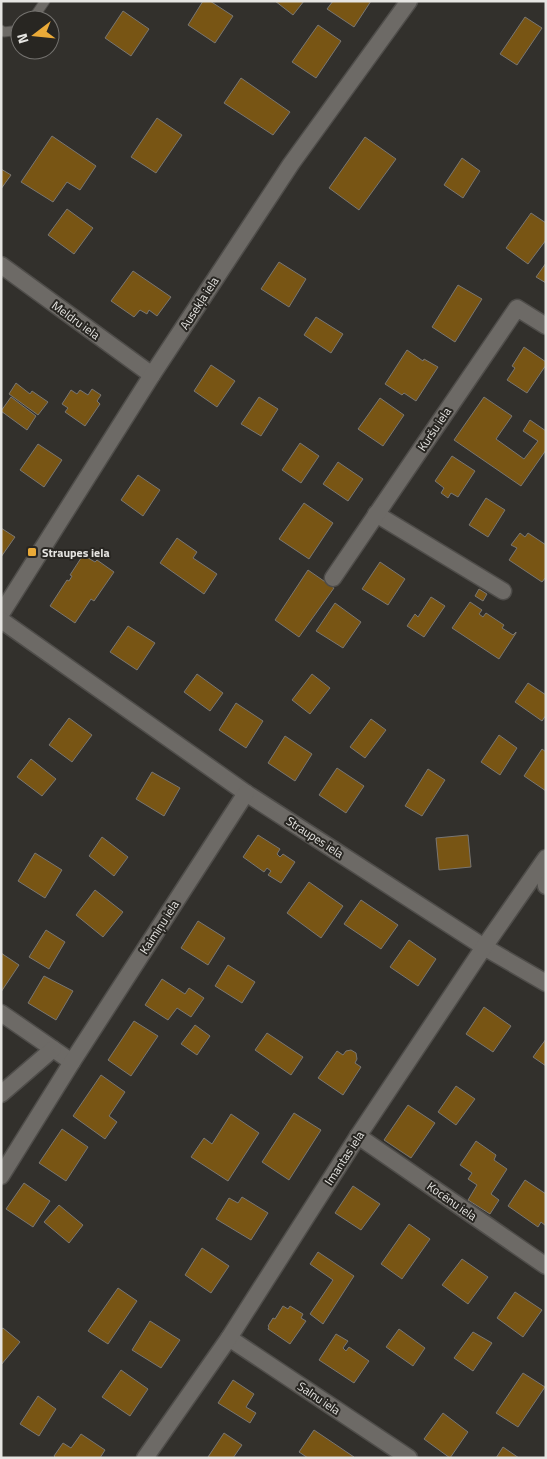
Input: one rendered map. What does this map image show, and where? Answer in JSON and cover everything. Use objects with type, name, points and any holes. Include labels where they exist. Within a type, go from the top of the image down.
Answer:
[{"type":"street","name":"Ausekļa iela","points":[[1,614],[152,375],[291,164],[409,1]]},
{"type":"street","name":"Meldru iela","points":[[1,265],[152,375]]},
{"type":"street","name":"Kuršu iela","points":[[333,578],[517,308],[546,326]]},
{"type":"street","points":[[376,514],[503,591]]},
{"type":"street","name":"Straupes iela","points":[[1,620],[246,793],[484,947],[546,983]]},
{"type":"street","name":"Kaimiņu iela","points":[[1,1176],[6,1158],[72,1062],[246,793]]},
{"type":"street","points":[[544,861],[546,886]]},
{"type":"street","name":"Imantas iela","points":[[145,1458],[229,1338],[358,1136],[484,947],[544,861]]},
{"type":"street","points":[[1,1013],[72,1062]]},
{"type":"street","points":[[1,1094],[53,1049]]},
{"type":"street","name":"Kocēnu iela","points":[[358,1136],[546,1266]]},
{"type":"street","name":"Salnu iela","points":[[229,1338],[409,1458]]},
{"type":"building","points":[[203,1],[210,1],[233,16],[215,43],[188,25]]},
{"type":"building","points":[[275,1],[304,1],[293,15]]},
{"type":"building","points":[[333,1],[371,1],[354,27],[327,9]]},
{"type":"building","points":[[123,11],[149,29],[131,56],[105,38]]},
{"type":"building","points":[[525,17],[542,28],[517,65],[500,54]]},
{"type":"building","points":[[318,25],[341,41],[316,78],[292,62]]},
{"type":"building","points":[[241,78],[290,112],[273,135],[224,103]]},
{"type":"building","points":[[157,118],[182,135],[156,173],[131,157]]},
{"type":"building","points":[[52,136],[96,166],[80,190],[67,182],[53,202],[21,182]]},
{"type":"building","points":[[365,137],[396,159],[359,210],[329,188]]},
{"type":"building","points":[[462,158],[480,171],[463,198],[444,185]]},
{"type":"building","points":[[1,169],[11,175],[1,189]]},
{"type":"building","points":[[67,209],[93,228],[74,254],[48,235]]},
{"type":"building","points":[[531,213],[546,223],[546,240],[528,264],[506,248]]},
{"type":"building","points":[[279,262],[306,279],[289,307],[261,289]]},
{"type":"building","points":[[546,263],[546,283],[536,277]]},
{"type":"building","points":[[133,271],[171,297],[157,316],[149,310],[147,314],[140,310],[134,317],[111,301]]},
{"type":"building","points":[[458,285],[482,299],[455,342],[432,327]]},
{"type":"building","points":[[316,317],[343,334],[331,353],[304,335]]},
{"type":"building","points":[[524,347],[546,362],[546,365],[527,393],[507,380],[515,368],[512,366]]},
{"type":"building","points":[[407,350],[423,361],[424,359],[438,367],[416,401],[385,384]]},
{"type":"building","points":[[211,365],[235,381],[217,407],[194,391]]},
{"type":"building","points":[[16,383],[30,394],[32,391],[48,402],[38,415],[9,394]]},
{"type":"building","points":[[92,389],[101,395],[97,401],[100,404],[85,426],[65,412],[68,408],[62,404],[71,390],[77,394],[80,390],[88,395]]},
{"type":"building","points":[[11,397],[36,416],[27,430],[1,411]]},
{"type":"building","points":[[259,397],[278,409],[261,436],[241,424]]},
{"type":"building","points":[[484,397],[512,416],[496,439],[524,459],[538,441],[523,431],[530,420],[546,431],[546,450],[521,486],[454,440]]},
{"type":"building","points":[[380,398],[404,415],[383,446],[358,429]]},
{"type":"building","points":[[300,443],[319,456],[301,483],[282,470]]},
{"type":"building","points":[[38,444],[62,460],[44,487],[20,470]]},
{"type":"building","points":[[452,456],[475,471],[458,497],[451,493],[448,498],[441,493],[444,488],[435,481]]},
{"type":"building","points":[[338,462],[363,479],[348,501],[323,484]]},
{"type":"building","points":[[138,475],[160,490],[143,516],[121,500]]},
{"type":"building","points":[[486,498],[505,510],[488,537],[469,525]]},
{"type":"building","points":[[304,503],[333,523],[309,559],[279,539]]},
{"type":"building","points":[[1,528],[15,537],[1,557]]},
{"type":"building","points":[[520,533],[525,537],[528,533],[546,545],[546,577],[542,582],[509,560],[517,548],[511,545]]},
{"type":"building","points":[[177,538],[197,552],[193,558],[217,574],[204,594],[160,563]]},
{"type":"building","points":[[83,555],[95,562],[97,560],[114,572],[94,601],[91,599],[75,623],[50,606],[67,580],[69,581],[72,576],[70,575]]},
{"type":"building","points":[[380,562],[405,579],[388,605],[362,589]]},
{"type":"building","points":[[308,570],[334,588],[299,637],[275,620]]},
{"type":"building","points":[[479,589],[487,594],[483,601],[475,596]]},
{"type":"building","points":[[431,597],[445,606],[424,637],[407,626],[415,614],[418,617]]},
{"type":"building","points":[[470,602],[482,610],[479,614],[483,617],[486,613],[504,625],[502,628],[513,635],[516,632],[499,659],[452,628]]},
{"type":"building","points":[[335,603],[361,622],[343,648],[316,631]]},
{"type":"building","points":[[128,626],[155,643],[137,670],[110,652]]},
{"type":"building","points":[[197,674],[223,693],[210,711],[184,692]]},
{"type":"building","points":[[312,674],[330,688],[310,714],[292,700]]},
{"type":"building","points":[[528,683],[546,695],[546,715],[542,721],[515,702]]},
{"type":"building","points":[[236,703],[263,721],[246,748],[219,730]]},
{"type":"building","points":[[69,718],[92,735],[72,762],[49,745]]},
{"type":"building","points":[[371,719],[386,730],[365,758],[350,747]]},
{"type":"building","points":[[499,735],[517,748],[500,775],[481,762]]},
{"type":"building","points":[[285,736],[312,754],[295,781],[268,763]]},
{"type":"building","points":[[542,749],[546,752],[546,791],[524,776]]},
{"type":"building","points":[[31,759],[56,779],[42,796],[17,777]]},
{"type":"building","points":[[337,768],[364,786],[346,813],[319,795]]},
{"type":"building","points":[[428,769],[445,780],[422,816],[405,806]]},
{"type":"building","points":[[152,772],[180,788],[164,816],[136,799]]},
{"type":"building","points":[[258,835],[280,849],[277,854],[280,857],[283,854],[295,862],[281,883],[268,875],[271,871],[267,868],[264,872],[243,857]]},
{"type":"building","points":[[468,835],[471,867],[439,870],[436,838]]},
{"type":"building","points":[[102,837],[128,857],[114,876],[89,856]]},
{"type":"building","points":[[35,853],[62,870],[45,898],[18,881]]},
{"type":"building","points":[[309,882],[343,906],[321,938],[287,913]]},
{"type":"building","points":[[95,890],[123,912],[103,937],[76,915]]},
{"type":"building","points":[[361,900],[398,925],[381,949],[344,924]]},
{"type":"building","points":[[198,921],[225,938],[208,965],[181,948]]},
{"type":"building","points":[[46,930],[65,942],[49,969],[29,957]]},
{"type":"building","points":[[409,940],[436,959],[418,986],[390,967]]},
{"type":"building","points":[[1,953],[19,965],[1,992]]},
{"type":"building","points":[[228,965],[255,982],[242,1003],[215,986]]},
{"type":"building","points":[[44,976],[73,991],[56,1020],[28,1003]]},
{"type":"building","points":[[162,979],[185,994],[189,988],[204,998],[191,1017],[177,1008],[168,1020],[145,1005]]},
{"type":"building","points":[[484,1007],[511,1026],[493,1052],[466,1034]]},
{"type":"building","points":[[134,1021],[158,1036],[131,1076],[108,1060]]},
{"type":"building","points":[[195,1025],[210,1036],[197,1055],[181,1044]]},
{"type":"building","points":[[267,1033],[303,1057],[291,1075],[255,1050]]},
{"type":"building","points":[[546,1039],[546,1066],[533,1057]]},
{"type":"building","points":[[351,1050],[356,1053],[357,1059],[355,1063],[361,1067],[343,1095],[318,1078],[337,1051],[343,1055],[346,1051]]},
{"type":"building","points":[[101,1075],[125,1092],[109,1116],[117,1122],[105,1139],[73,1116]]},
{"type":"building","points":[[456,1086],[475,1099],[456,1125],[438,1112]]},
{"type":"building","points":[[408,1105],[435,1123],[411,1158],[384,1140]]},
{"type":"building","points":[[294,1113],[321,1130],[289,1180],[262,1162]]},
{"type":"building","points":[[231,1114],[259,1133],[228,1181],[191,1157],[204,1138],[212,1144]]},
{"type":"building","points":[[62,1129],[88,1147],[66,1181],[39,1163]]},
{"type":"building","points":[[476,1141],[496,1155],[494,1160],[507,1169],[491,1194],[499,1200],[490,1214],[468,1200],[477,1185],[468,1179],[472,1173],[460,1165]]},
{"type":"building","points":[[525,1180],[546,1194],[546,1226],[541,1222],[538,1227],[508,1206]]},
{"type":"building","points":[[24,1183],[50,1201],[33,1227],[6,1209]]},
{"type":"building","points":[[353,1186],[380,1204],[361,1230],[335,1213]]},
{"type":"building","points":[[242,1197],[268,1213],[251,1240],[216,1219],[229,1198],[238,1203]]},
{"type":"building","points":[[59,1205],[83,1225],[69,1243],[44,1222]]},
{"type":"building","points":[[409,1224],[430,1239],[402,1279],[381,1264]]},
{"type":"building","points":[[202,1248],[229,1266],[211,1293],[185,1275]]},
{"type":"building","points":[[318,1252],[354,1276],[323,1324],[310,1314],[333,1280],[310,1264]]},
{"type":"building","points":[[462,1259],[488,1277],[468,1304],[442,1285]]},
{"type":"building","points":[[118,1288],[137,1301],[108,1344],[88,1331]]},
{"type":"building","points":[[515,1292],[542,1310],[523,1337],[497,1318]]},
{"type":"building","points":[[283,1306],[288,1309],[290,1306],[303,1314],[301,1318],[306,1321],[290,1344],[268,1329],[273,1318],[275,1319]]},
{"type":"building","points":[[150,1321],[180,1340],[161,1368],[132,1350]]},
{"type":"building","points":[[3,1328],[20,1342],[1,1365],[1,1329]]},
{"type":"building","points":[[399,1329],[425,1348],[413,1366],[386,1347]]},
{"type":"building","points":[[473,1332],[492,1343],[473,1371],[454,1358]]},
{"type":"building","points":[[336,1334],[348,1341],[343,1348],[346,1351],[349,1347],[369,1361],[354,1383],[319,1360]]},
{"type":"building","points":[[121,1370],[148,1389],[130,1416],[102,1397]]},
{"type":"building","points":[[523,1373],[545,1387],[518,1427],[496,1413]]},
{"type":"building","points":[[233,1380],[254,1394],[246,1407],[256,1413],[250,1423],[218,1403]]},
{"type":"building","points":[[38,1396],[56,1409],[39,1436],[20,1424]]},
{"type":"building","points":[[443,1413],[468,1432],[450,1458],[424,1439]]},
{"type":"building","points":[[314,1430],[354,1458],[308,1458],[299,1452]]},
{"type":"building","points":[[224,1433],[242,1445],[233,1458],[209,1458],[208,1457]]},
{"type":"building","points":[[81,1434],[105,1450],[100,1458],[56,1458],[54,1456],[63,1443],[71,1448]]},
{"type":"building","points":[[503,1447],[519,1458],[496,1458]]},
{"type":"place","name":"Straupes iela","points":[[32,552]]}]
